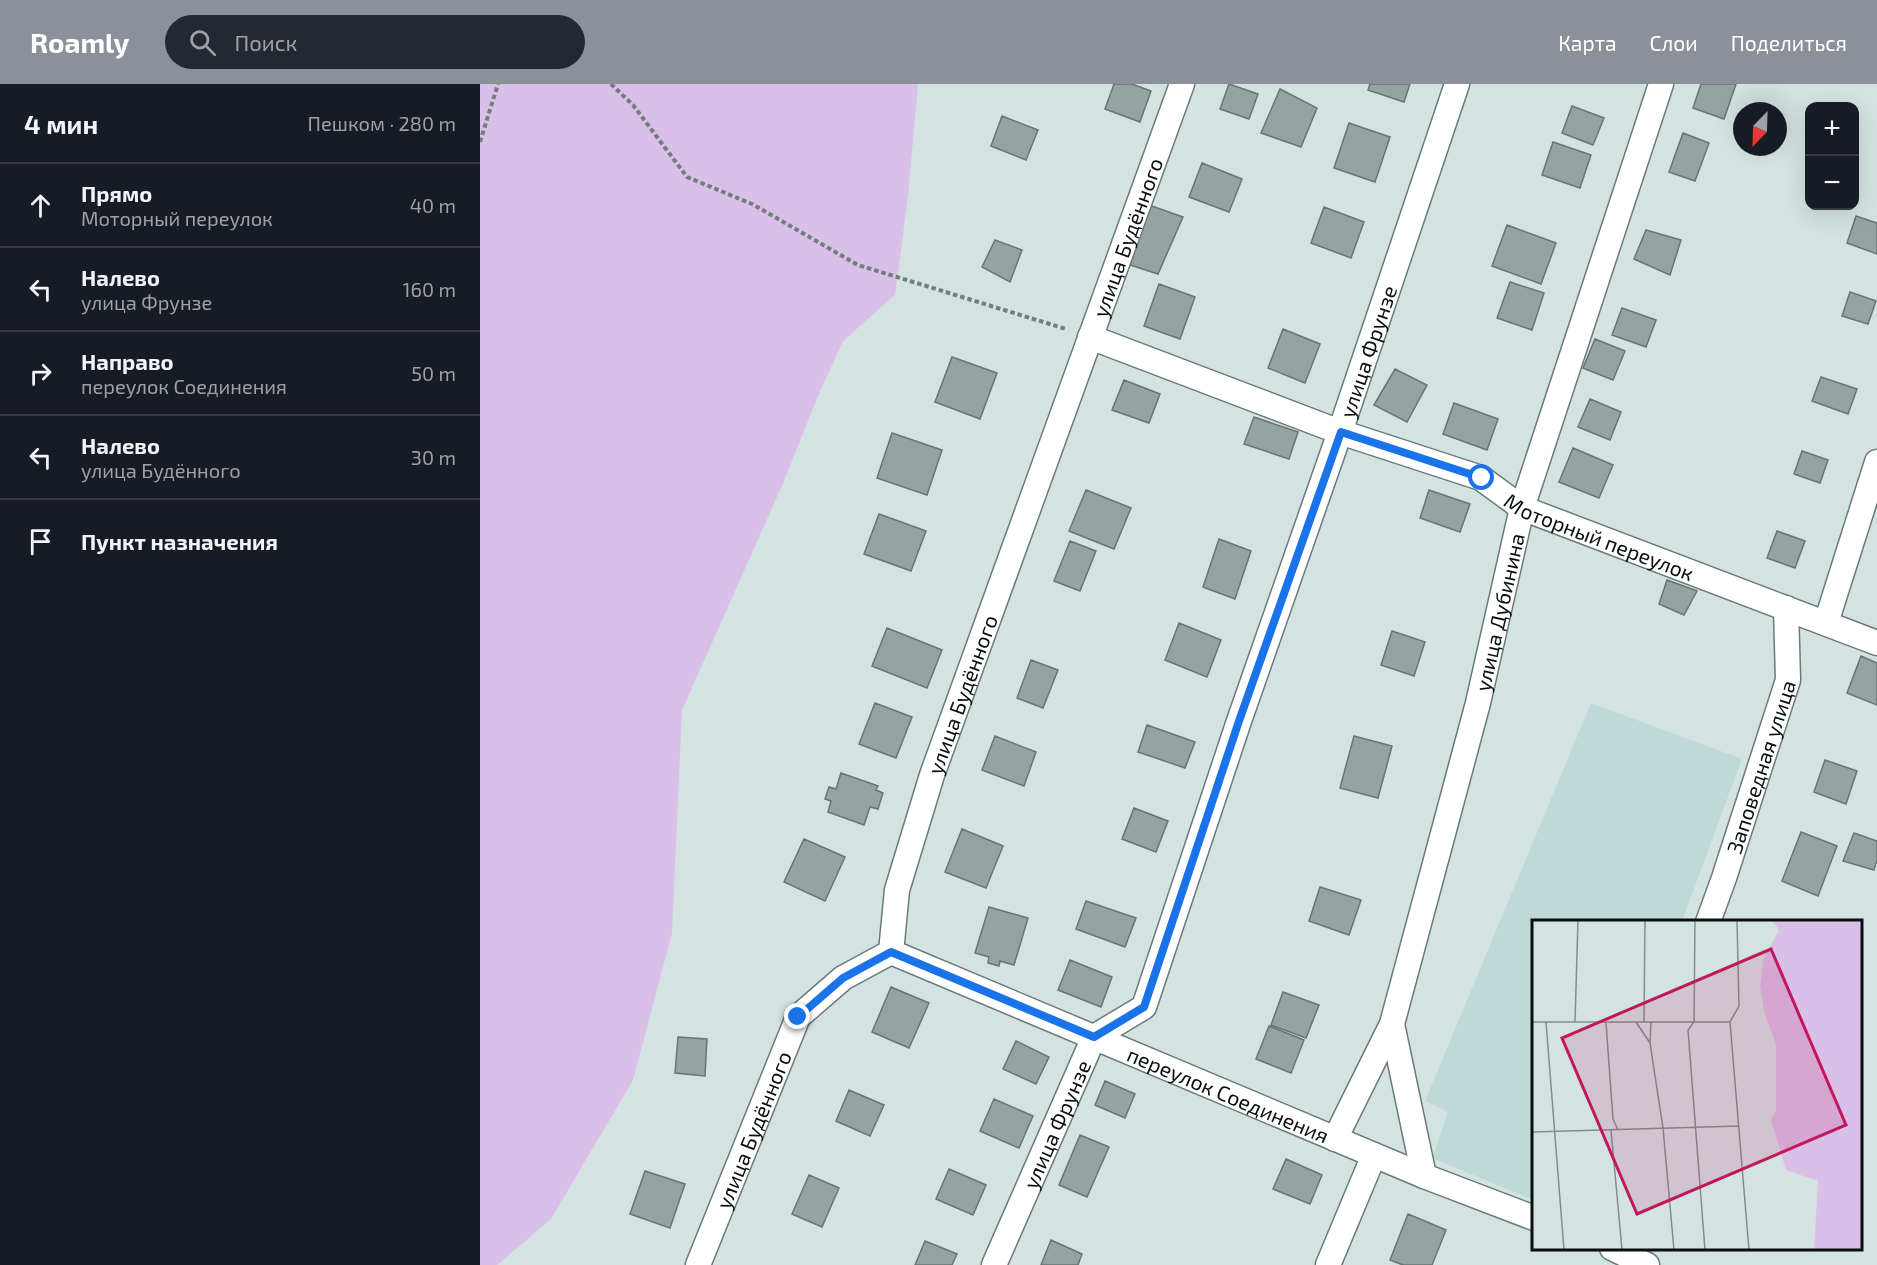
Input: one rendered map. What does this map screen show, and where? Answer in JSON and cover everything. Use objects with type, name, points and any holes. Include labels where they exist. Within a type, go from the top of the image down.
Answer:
[{"type":"street","name":"улица Будённого","points":[[698,1265],[798,1017],[843,978],[891,952],[897,890],[932,775],[1182,84]]},
{"type":"street","name":"улица Фрунзе","points":[[994,1265],[1094,1037],[1144,1007],[1239,721],[1341,432],[1457,84]]},
{"type":"street","name":"улица Дубинина","points":[[1335,1139],[1392,1023],[1478,703],[1522,508],[1661,84]]},
{"type":"street","name":"Моторный переулок","points":[[1090,337],[1341,432],[1482,478],[1522,508],[1877,643]]},
{"type":"street","points":[[1826,623],[1877,462]]},
{"type":"street","name":"Заповедная улица","points":[[1708,920],[1788,680],[1786,608]]},
{"type":"street","name":"переулок Соединения","points":[[891,952],[1424,1176],[1532,1218]]},
{"type":"street","points":[[1392,1023],[1424,1176]]},
{"type":"street","points":[[1328,1265],[1374,1155]]},
{"type":"street","points":[[1616,1250],[1647,1265]]},
{"type":"path","points":[[480,142],[498,84]]},
{"type":"path","points":[[611,84],[633,105],[687,177],[752,204],[858,264],[1090,337]]},
{"type":"shaded area","points":[[480,84],[918,84],[908,196],[895,295],[843,341],[817,398],[781,488],[682,710],[672,933],[633,1080],[551,1219],[497,1265],[480,1265]]},
{"type":"shaded area","points":[[1591,703],[1742,759],[1682,920],[1532,920],[1532,1200],[1432,1158],[1448,1112],[1425,1101]]},
{"type":"building","points":[[1114,84],[1132,84],[1151,91],[1140,122],[1105,109]]},
{"type":"building","points":[[1229,84],[1258,94],[1249,119],[1220,109]]},
{"type":"building","points":[[1370,84],[1410,84],[1404,102],[1368,90]]},
{"type":"building","points":[[1701,84],[1736,84],[1724,119],[1693,108]]},
{"type":"building","points":[[1280,89],[1317,108],[1301,147],[1261,133]]},
{"type":"building","points":[[1572,106],[1604,118],[1593,145],[1562,133]]},
{"type":"building","points":[[1002,116],[1038,130],[1026,160],[991,146]]},
{"type":"building","points":[[1349,123],[1390,137],[1375,182],[1334,168]]},
{"type":"building","points":[[1683,133],[1709,143],[1695,181],[1669,172]]},
{"type":"building","points":[[1553,142],[1591,155],[1580,188],[1542,175]]},
{"type":"building","points":[[1202,163],[1242,179],[1229,212],[1189,197]]},
{"type":"building","points":[[1149,205],[1183,217],[1158,274],[1127,264]]},
{"type":"building","points":[[1324,207],[1364,222],[1351,258],[1311,243]]},
{"type":"building","points":[[1856,216],[1877,223],[1877,254],[1847,243]]},
{"type":"building","points":[[1507,225],[1556,243],[1541,284],[1492,266]]},
{"type":"building","points":[[1646,230],[1681,240],[1670,275],[1634,259]]},
{"type":"building","points":[[995,240],[1022,250],[1010,282],[982,267]]},
{"type":"building","points":[[1510,282],[1544,293],[1532,330],[1497,318]]},
{"type":"building","points":[[1159,284],[1195,297],[1180,339],[1144,326]]},
{"type":"building","points":[[1850,292],[1876,301],[1868,324],[1842,316]]},
{"type":"building","points":[[1622,308],[1656,320],[1646,347],[1612,335]]},
{"type":"building","points":[[1283,329],[1320,344],[1305,383],[1268,368]]},
{"type":"building","points":[[1595,339],[1625,351],[1613,380],[1583,368]]},
{"type":"building","points":[[952,357],[997,373],[980,419],[935,402]]},
{"type":"building","points":[[1395,369],[1427,385],[1407,422],[1374,405]]},
{"type":"building","points":[[1821,377],[1857,389],[1848,414],[1812,401]]},
{"type":"building","points":[[1124,380],[1160,394],[1149,423],[1112,410]]},
{"type":"building","points":[[1590,399],[1621,412],[1610,440],[1578,427]]},
{"type":"building","points":[[1454,403],[1498,419],[1487,450],[1443,434]]},
{"type":"building","points":[[1254,417],[1298,432],[1289,459],[1244,444]]},
{"type":"building","points":[[892,433],[942,450],[927,495],[877,478]]},
{"type":"building","points":[[1573,448],[1613,465],[1599,498],[1559,482]]},
{"type":"building","points":[[1802,451],[1828,460],[1820,483],[1794,474]]},
{"type":"building","points":[[1086,490],[1131,508],[1114,549],[1069,531]]},
{"type":"building","points":[[1429,490],[1470,504],[1460,532],[1420,518]]},
{"type":"building","points":[[879,514],[926,531],[911,571],[864,554]]},
{"type":"building","points":[[1777,531],[1805,541],[1795,568],[1767,558]]},
{"type":"building","points":[[1219,539],[1251,551],[1235,599],[1203,587]]},
{"type":"building","points":[[1070,541],[1096,551],[1080,591],[1054,581]]},
{"type":"building","points":[[1667,580],[1697,591],[1684,615],[1659,604]]},
{"type":"building","points":[[1179,623],[1221,640],[1207,677],[1165,660]]},
{"type":"building","points":[[887,628],[942,650],[927,688],[872,666]]},
{"type":"building","points":[[1392,631],[1425,642],[1414,676],[1381,665]]},
{"type":"building","points":[[1861,656],[1877,663],[1877,705],[1847,693]]},
{"type":"building","points":[[1031,660],[1058,670],[1043,708],[1017,698]]},
{"type":"building","points":[[875,703],[912,717],[896,758],[859,744]]},
{"type":"building","points":[[1147,725],[1195,742],[1185,768],[1138,752]]},
{"type":"building","points":[[995,736],[1036,752],[1024,786],[982,770]]},
{"type":"building","points":[[1354,736],[1392,746],[1378,798],[1340,788]]},
{"type":"building","points":[[1825,760],[1857,771],[1846,804],[1814,792]]},
{"type":"building","points":[[841,773],[878,786],[876,790],[883,793],[878,809],[870,807],[864,825],[828,812],[831,801],[825,799],[829,787],[836,789]]},
{"type":"building","points":[[1134,808],[1168,821],[1156,852],[1122,839]]},
{"type":"building","points":[[962,829],[1003,846],[986,888],[945,872]]},
{"type":"building","points":[[1801,832],[1837,846],[1818,896],[1782,881]]},
{"type":"building","points":[[1854,833],[1877,841],[1877,860],[1874,870],[1843,861]]},
{"type":"building","points":[[804,839],[845,857],[825,901],[784,882]]},
{"type":"building","points":[[1320,887],[1361,900],[1349,935],[1309,921]]},
{"type":"building","points":[[1086,901],[1136,918],[1125,947],[1076,929]]},
{"type":"building","points":[[989,907],[1028,918],[1014,965],[1000,961],[999,966],[988,963],[989,957],[975,953]]},
{"type":"building","points":[[1070,960],[1112,977],[1101,1007],[1058,990]]},
{"type":"building","points":[[891,987],[929,1003],[909,1048],[872,1032]]},
{"type":"building","points":[[1283,992],[1319,1005],[1306,1038],[1271,1025]]},
{"type":"building","points":[[1269,1026],[1304,1040],[1291,1073],[1256,1059]]},
{"type":"building","points":[[678,1037],[707,1039],[705,1076],[675,1073]]},
{"type":"building","points":[[1016,1041],[1049,1057],[1036,1084],[1003,1069]]},
{"type":"building","points":[[1105,1081],[1135,1094],[1125,1118],[1095,1105]]},
{"type":"building","points":[[849,1090],[884,1105],[870,1136],[836,1121]]},
{"type":"building","points":[[994,1099],[1033,1116],[1019,1148],[980,1131]]},
{"type":"building","points":[[1080,1135],[1109,1147],[1087,1197],[1059,1185]]},
{"type":"building","points":[[1286,1159],[1322,1175],[1310,1204],[1273,1189]]},
{"type":"building","points":[[949,1169],[986,1185],[973,1215],[936,1199]]},
{"type":"building","points":[[645,1171],[685,1184],[670,1228],[630,1214]]},
{"type":"building","points":[[809,1175],[839,1188],[822,1227],[792,1214]]},
{"type":"building","points":[[1408,1214],[1446,1230],[1432,1265],[1403,1265],[1390,1260]]},
{"type":"building","points":[[1051,1240],[1082,1254],[1078,1265],[1041,1265]]},
{"type":"building","points":[[925,1241],[957,1254],[952,1265],[915,1265]]},
{"type":"route","points":[[798,1017],[843,978],[891,952],[1094,1037],[1144,1007],[1239,721],[1341,432],[1482,478]]}]
